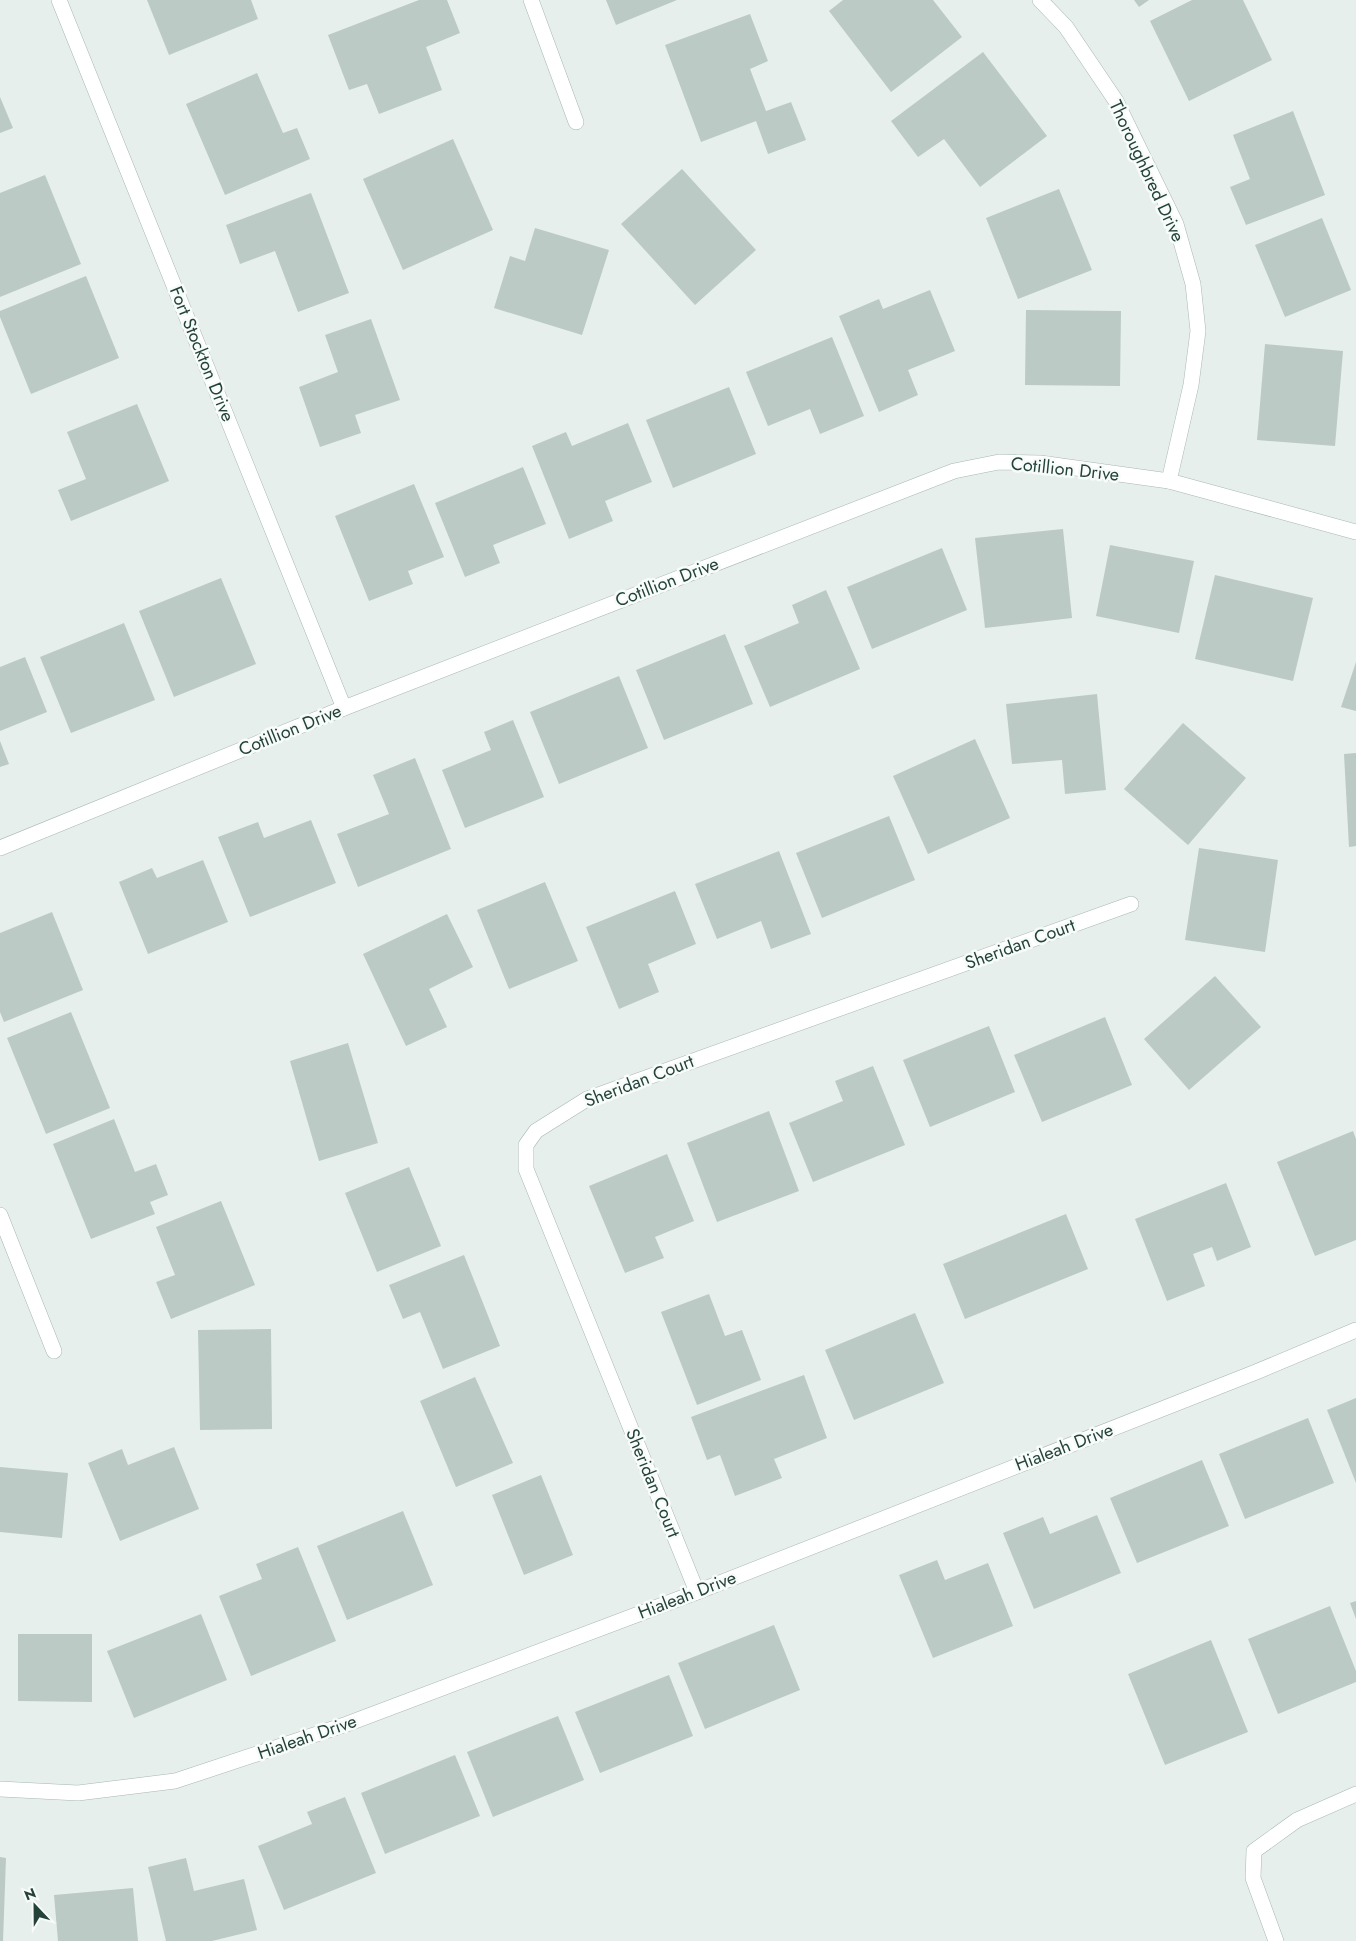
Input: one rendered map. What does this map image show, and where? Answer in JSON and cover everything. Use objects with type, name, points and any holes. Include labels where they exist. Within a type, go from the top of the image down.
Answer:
[{"type":"street","name":"Fort Stockton Drive","points":[[59,0],[344,708]]},
{"type":"street","points":[[531,0],[576,122]]},
{"type":"street","name":"Thoroughbred Drive","points":[[1040,0],[1066,27],[1116,101],[1176,224],[1193,284],[1198,331],[1192,385],[1169,481]]},
{"type":"street","name":"Cotillion Drive","points":[[0,848],[344,708],[954,472],[999,462],[1040,463],[1169,481],[1356,532]]},
{"type":"street","name":"Sheridan Court","points":[[697,1592],[526,1169],[526,1146],[536,1131],[587,1099],[1131,904]]},
{"type":"street","points":[[0,1215],[54,1351]]},
{"type":"street","name":"Hialeah Drive","points":[[0,1790],[78,1793],[176,1781],[347,1724],[697,1592],[1256,1372],[1356,1330]]},
{"type":"street","points":[[1276,1941],[1253,1878],[1254,1852],[1297,1820],[1356,1794]]},
{"type":"building","points":[[147,0],[251,0],[258,19],[169,55]]},
{"type":"building","points":[[419,0],[447,0],[460,33],[426,47],[442,90],[379,114],[367,84],[349,90],[328,35]]},
{"type":"building","points":[[606,0],[677,0],[616,25]]},
{"type":"building","points":[[843,0],[933,0],[962,37],[891,92],[829,11]]},
{"type":"building","points":[[1134,0],[1149,0],[1139,7]]},
{"type":"building","points":[[1192,0],[1243,0],[1272,60],[1189,101],[1150,21]]},
{"type":"building","points":[[750,14],[768,61],[750,69],[766,111],[791,102],[806,140],[768,154],[756,121],[701,142],[665,45]]},
{"type":"building","points":[[983,52],[1047,136],[980,187],[944,139],[918,157],[891,121]]},
{"type":"building","points":[[257,73],[283,133],[297,128],[310,159],[225,195],[186,104]]},
{"type":"building","points":[[0,97],[13,128],[0,133]]},
{"type":"building","points":[[1293,111],[1325,195],[1246,225],[1230,187],[1250,179],[1233,135]]},
{"type":"building","points":[[453,139],[493,230],[403,270],[363,179]]},
{"type":"building","points":[[682,169],[756,250],[695,305],[621,224]]},
{"type":"building","points":[[45,175],[81,264],[0,297],[0,193]]},
{"type":"building","points":[[1059,189],[1092,270],[1018,299],[986,218]]},
{"type":"building","points":[[311,193],[349,293],[298,312],[275,251],[240,264],[226,225]]},
{"type":"building","points":[[1322,218],[1351,290],[1285,317],[1255,245]]},
{"type":"building","points":[[535,228],[609,250],[582,335],[494,308],[510,256],[525,261]]},
{"type":"building","points":[[86,276],[119,358],[31,394],[0,317],[0,311]]},
{"type":"building","points":[[930,290],[955,351],[908,370],[918,395],[879,412],[839,316],[879,299],[883,309]]},
{"type":"building","points":[[1026,310],[1121,311],[1120,386],[1025,385]]},
{"type":"building","points":[[371,319],[400,400],[355,415],[361,433],[320,447],[299,387],[338,372],[325,335]]},
{"type":"building","points":[[832,337],[864,416],[820,434],[810,409],[768,426],[746,372]]},
{"type":"building","points":[[1265,344],[1343,351],[1335,446],[1257,440]]},
{"type":"building","points":[[729,387],[756,454],[673,488],[646,420]]},
{"type":"building","points":[[137,404],[169,481],[71,521],[58,490],[86,479],[67,432]]},
{"type":"building","points":[[628,423],[652,482],[605,501],[613,521],[569,539],[532,446],[566,432],[572,446]]},
{"type":"building","points":[[523,467],[546,524],[493,545],[500,563],[465,577],[435,503]]},
{"type":"building","points":[[414,484],[444,557],[408,571],[413,584],[369,601],[335,516]]},
{"type":"building","points":[[1063,529],[1072,618],[985,628],[975,538]]},
{"type":"building","points":[[1110,545],[1194,561],[1179,633],[1096,616]]},
{"type":"building","points":[[942,548],[967,610],[872,649],[847,587]]},
{"type":"building","points":[[1215,575],[1313,598],[1293,681],[1195,659]]},
{"type":"building","points":[[221,578],[256,664],[174,697],[139,611]]},
{"type":"building","points":[[826,590],[860,669],[770,707],[744,646],[799,623],[792,605]]},
{"type":"building","points":[[124,623],[155,700],[71,733],[40,657]]},
{"type":"building","points":[[725,634],[753,704],[664,740],[636,670]]},
{"type":"building","points":[[25,657],[47,712],[0,731],[0,667]]},
{"type":"building","points":[[1356,662],[1356,711],[1341,707]]},
{"type":"building","points":[[619,676],[648,748],[559,784],[530,712]]},
{"type":"building","points":[[1097,694],[1106,790],[1065,794],[1062,760],[1012,764],[1006,704]]},
{"type":"building","points":[[513,720],[544,797],[465,828],[442,770],[491,750],[484,732]]},
{"type":"building","points":[[1183,723],[1246,778],[1188,845],[1124,789]]},
{"type":"building","points":[[975,739],[1010,818],[928,854],[893,776]]},
{"type":"building","points":[[0,741],[9,764],[0,767]]},
{"type":"building","points":[[1356,753],[1356,846],[1349,847],[1344,754]]},
{"type":"building","points":[[415,758],[451,849],[358,887],[337,834],[389,814],[373,775]]},
{"type":"building","points":[[889,816],[915,880],[822,918],[796,853]]},
{"type":"building","points":[[311,820],[336,883],[250,917],[218,837],[258,822],[264,838]]},
{"type":"building","points":[[1199,848],[1278,860],[1265,952],[1185,940]]},
{"type":"building","points":[[779,851],[811,934],[771,949],[761,921],[717,939],[695,884]]},
{"type":"building","points":[[203,860],[228,922],[148,954],[119,882],[152,868],[157,878]]},
{"type":"building","points":[[545,882],[578,961],[509,989],[477,910]]},
{"type":"building","points":[[675,891],[696,944],[648,964],[659,992],[619,1009],[586,927]]},
{"type":"building","points":[[52,912],[83,990],[4,1022],[0,1012],[0,933]]},
{"type":"building","points":[[447,914],[473,967],[429,989],[447,1027],[406,1046],[363,954]]},
{"type":"building","points":[[1215,976],[1261,1027],[1189,1090],[1144,1039]]},
{"type":"building","points":[[71,1012],[110,1108],[46,1134],[7,1038]]},
{"type":"building","points":[[1105,1017],[1132,1085],[1042,1122],[1014,1055]]},
{"type":"building","points":[[989,1026],[1015,1092],[930,1127],[903,1060]]},
{"type":"building","points":[[348,1043],[378,1143],[319,1161],[290,1061]]},
{"type":"building","points":[[873,1066],[905,1145],[813,1182],[789,1123],[843,1101],[835,1081]]},
{"type":"building","points":[[769,1111],[799,1191],[717,1222],[687,1143]]},
{"type":"building","points":[[114,1119],[135,1172],[156,1164],[168,1195],[150,1202],[155,1214],[91,1239],[53,1144]]},
{"type":"building","points":[[1353,1131],[1356,1139],[1356,1240],[1315,1256],[1277,1162]]},
{"type":"building","points":[[667,1154],[694,1221],[655,1237],[664,1258],[625,1273],[589,1186]]},
{"type":"building","points":[[409,1167],[441,1246],[377,1272],[345,1193]]},
{"type":"building","points":[[1226,1183],[1251,1247],[1217,1261],[1212,1247],[1193,1254],[1205,1286],[1167,1301],[1135,1219]]},
{"type":"building","points":[[221,1201],[255,1285],[171,1319],[156,1282],[175,1275],[156,1227]]},
{"type":"building","points":[[1066,1214],[1088,1269],[965,1319],[943,1264]]},
{"type":"building","points":[[464,1255],[500,1346],[443,1369],[420,1312],[403,1319],[389,1285]]},
{"type":"building","points":[[709,1294],[725,1336],[742,1330],[761,1380],[697,1405],[661,1312]]},
{"type":"building","points":[[915,1313],[944,1383],[854,1420],[825,1350]]},
{"type":"building","points":[[271,1329],[272,1429],[200,1430],[198,1330]]},
{"type":"building","points":[[804,1375],[827,1438],[774,1459],[782,1478],[735,1496],[720,1455],[707,1460],[691,1417]]},
{"type":"building","points":[[475,1377],[513,1463],[456,1487],[420,1401]]},
{"type":"building","points":[[1356,1398],[1356,1483],[1327,1410]]},
{"type":"building","points":[[1308,1418],[1334,1483],[1245,1519],[1219,1454]]},
{"type":"building","points":[[174,1447],[199,1509],[120,1541],[88,1463],[122,1449],[128,1465]]},
{"type":"building","points":[[1202,1460],[1229,1526],[1137,1563],[1110,1498]]},
{"type":"building","points":[[0,1467],[68,1473],[62,1538],[0,1532]]},
{"type":"building","points":[[541,1475],[573,1555],[524,1575],[492,1495]]},
{"type":"building","points":[[403,1511],[433,1585],[347,1620],[317,1546]]},
{"type":"building","points":[[1097,1515],[1121,1573],[1034,1609],[1003,1533],[1043,1517],[1050,1534]]},
{"type":"building","points":[[298,1547],[336,1641],[251,1676],[219,1596],[262,1579],[256,1564]]},
{"type":"building","points":[[937,1560],[945,1580],[988,1563],[1013,1626],[933,1658],[899,1575]]},
{"type":"building","points":[[1356,1601],[1356,1619],[1350,1603]]},
{"type":"building","points":[[1330,1606],[1356,1671],[1356,1682],[1278,1714],[1248,1639]]},
{"type":"building","points":[[201,1614],[227,1680],[134,1718],[107,1651]]},
{"type":"building","points":[[774,1625],[800,1690],[705,1729],[678,1663]]},
{"type":"building","points":[[18,1634],[92,1634],[92,1702],[18,1701]]},
{"type":"building","points":[[1211,1640],[1248,1732],[1165,1765],[1128,1674]]},
{"type":"building","points":[[669,1675],[693,1736],[600,1773],[575,1712]]},
{"type":"building","points":[[558,1716],[584,1780],[493,1817],[467,1752]]},
{"type":"building","points":[[455,1755],[480,1816],[385,1854],[361,1793]]},
{"type":"building","points":[[345,1797],[376,1873],[284,1910],[258,1846],[312,1824],[307,1812]]},
{"type":"building","points":[[0,1857],[6,1858],[3,1941],[0,1941]]},
{"type":"building","points":[[186,1858],[194,1891],[244,1879],[257,1930],[212,1941],[166,1941],[148,1867]]},
{"type":"building","points":[[133,1888],[138,1941],[58,1941],[54,1895]]}]
